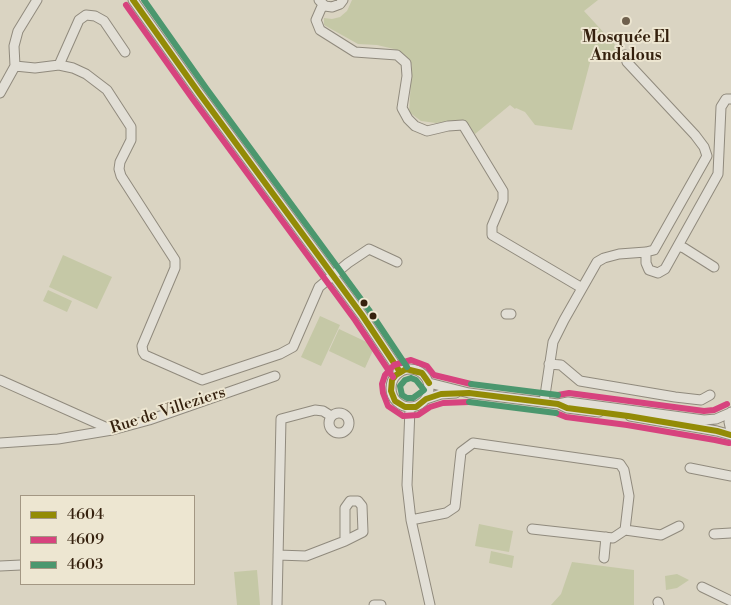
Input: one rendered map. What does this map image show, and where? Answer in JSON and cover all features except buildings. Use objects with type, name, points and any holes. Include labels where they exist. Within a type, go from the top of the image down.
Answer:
[{"type":"street","points":[[0,93],[15,66],[14,46],[18,31],[37,0]]},
{"type":"street","points":[[134,0],[333,274],[383,344],[400,372]]},
{"type":"street","points":[[343,0],[336,6],[327,6],[321,2],[316,20],[320,30],[355,52],[397,55],[406,63],[408,69],[402,108],[408,119],[415,126],[427,131],[462,125],[503,191],[504,200],[492,226],[492,235],[582,288]]},
{"type":"street","points":[[59,65],[72,32],[79,20],[86,15],[95,16],[104,21],[125,52]]},
{"type":"street","points":[[544,402],[553,342],[597,262],[619,254],[654,250],[707,156],[704,147],[695,135],[627,62],[625,56]]},
{"type":"street","points":[[15,66],[35,68],[59,65],[73,68],[86,74],[107,90],[131,127],[131,140],[120,162],[119,170],[175,260],[175,268],[142,346],[143,352],[151,358],[202,380],[280,354],[293,347],[319,287],[333,274],[369,249],[397,262]]},
{"type":"street","points":[[646,252],[648,270],[658,273],[665,269],[718,174],[721,107],[726,99],[731,98]]},
{"type":"street","points":[[678,246],[714,267]]},
{"type":"street","points":[[550,364],[561,365],[580,381],[701,400],[710,395]]},
{"type":"street","points":[[426,399],[429,383],[422,373],[417,370],[406,369],[392,380],[390,391],[395,401],[410,408],[416,407],[426,399],[441,394],[469,393]]},
{"type":"street","name":"Rue de Villeziers","points":[[0,443],[58,439],[112,430],[149,420],[275,376]]},
{"type":"street","points":[[0,380],[112,430]]},
{"type":"street","points":[[429,383],[469,393],[558,404],[567,408],[731,433],[729,422],[731,412]]},
{"type":"street","points":[[558,404],[568,402],[704,420],[716,419],[731,412]]},
{"type":"street","points":[[410,408],[407,486],[412,520],[430,605]]},
{"type":"street","points":[[277,605],[281,419],[315,410],[323,411],[331,416]]},
{"type":"street","points":[[412,520],[446,513],[455,507],[461,452],[473,443],[620,464],[624,470],[629,496],[625,530]]},
{"type":"street","points":[[690,468],[731,476]]},
{"type":"street","points":[[532,529],[613,538],[625,530],[661,535],[679,526]]},
{"type":"street","points":[[714,534],[731,533]]},
{"type":"street","points":[[604,558],[606,537]]},
{"type":"street","points":[[278,556],[306,556],[346,541]]},
{"type":"street","points":[[0,566],[20,565]]},
{"type":"street","points":[[702,587],[731,601]]},
{"type":"street","points":[[374,605],[381,605]]},
{"type":"green space","points":[[352,0],[598,0],[584,11],[617,47],[615,55],[592,55],[572,130],[535,125],[525,112],[515,109],[510,105],[475,134],[462,120],[436,123],[421,121],[409,112],[412,66],[410,60],[403,54],[394,49],[377,45],[358,44],[324,25],[324,18],[340,17],[347,11]]},
{"type":"green space","points":[[63,255],[112,277],[97,309],[49,287]]},
{"type":"green space","points":[[48,290],[72,301],[67,312],[43,301]]},
{"type":"green space","points":[[320,316],[340,325],[321,366],[301,357]]},
{"type":"green space","points":[[339,329],[375,346],[365,368],[329,351]]},
{"type":"green space","points":[[479,524],[513,531],[509,552],[475,546]]},
{"type":"green space","points":[[491,551],[514,556],[512,568],[489,563]]},
{"type":"green space","points":[[572,562],[634,570],[634,605],[551,605],[561,594]]},
{"type":"green space","points":[[257,570],[260,605],[237,605],[234,572]]},
{"type":"green space","points":[[677,574],[689,580],[677,588],[666,590],[665,576]]},
{"type":"transit line","name":"4604","points":[[133,0],[362,315],[400,372]]},
{"type":"transit line","name":"4603","points":[[144,0],[206,88],[369,310],[407,367]]},
{"type":"transit line","name":"4609","points":[[126,5],[355,320],[393,377]]},
{"type":"transit line","name":"4609","points":[[469,402],[443,403],[430,407],[418,415],[403,416],[388,406],[382,384],[385,375],[394,365],[411,360],[427,366],[434,375],[471,384]]},
{"type":"transit line","name":"4604","points":[[429,383],[422,373],[406,369],[392,380],[391,391],[395,401],[405,407],[416,407],[426,399],[441,394],[469,393],[558,404],[567,408],[628,416],[731,435]]},
{"type":"transit line","name":"4603","points":[[411,378],[416,380],[424,390],[413,398],[407,398],[402,395],[400,386],[405,380],[411,378]]},
{"type":"transit line","name":"4603","points":[[471,384],[558,395]]},
{"type":"transit line","name":"4609","points":[[558,395],[569,393],[704,411],[714,410],[727,404]]},
{"type":"transit line","name":"4603","points":[[469,402],[556,413]]},
{"type":"transit line","name":"4609","points":[[556,413],[566,417],[627,425],[729,443]]},
{"type":"place","name":"Mosquée El Andalous","points":[[626,21]]}]
